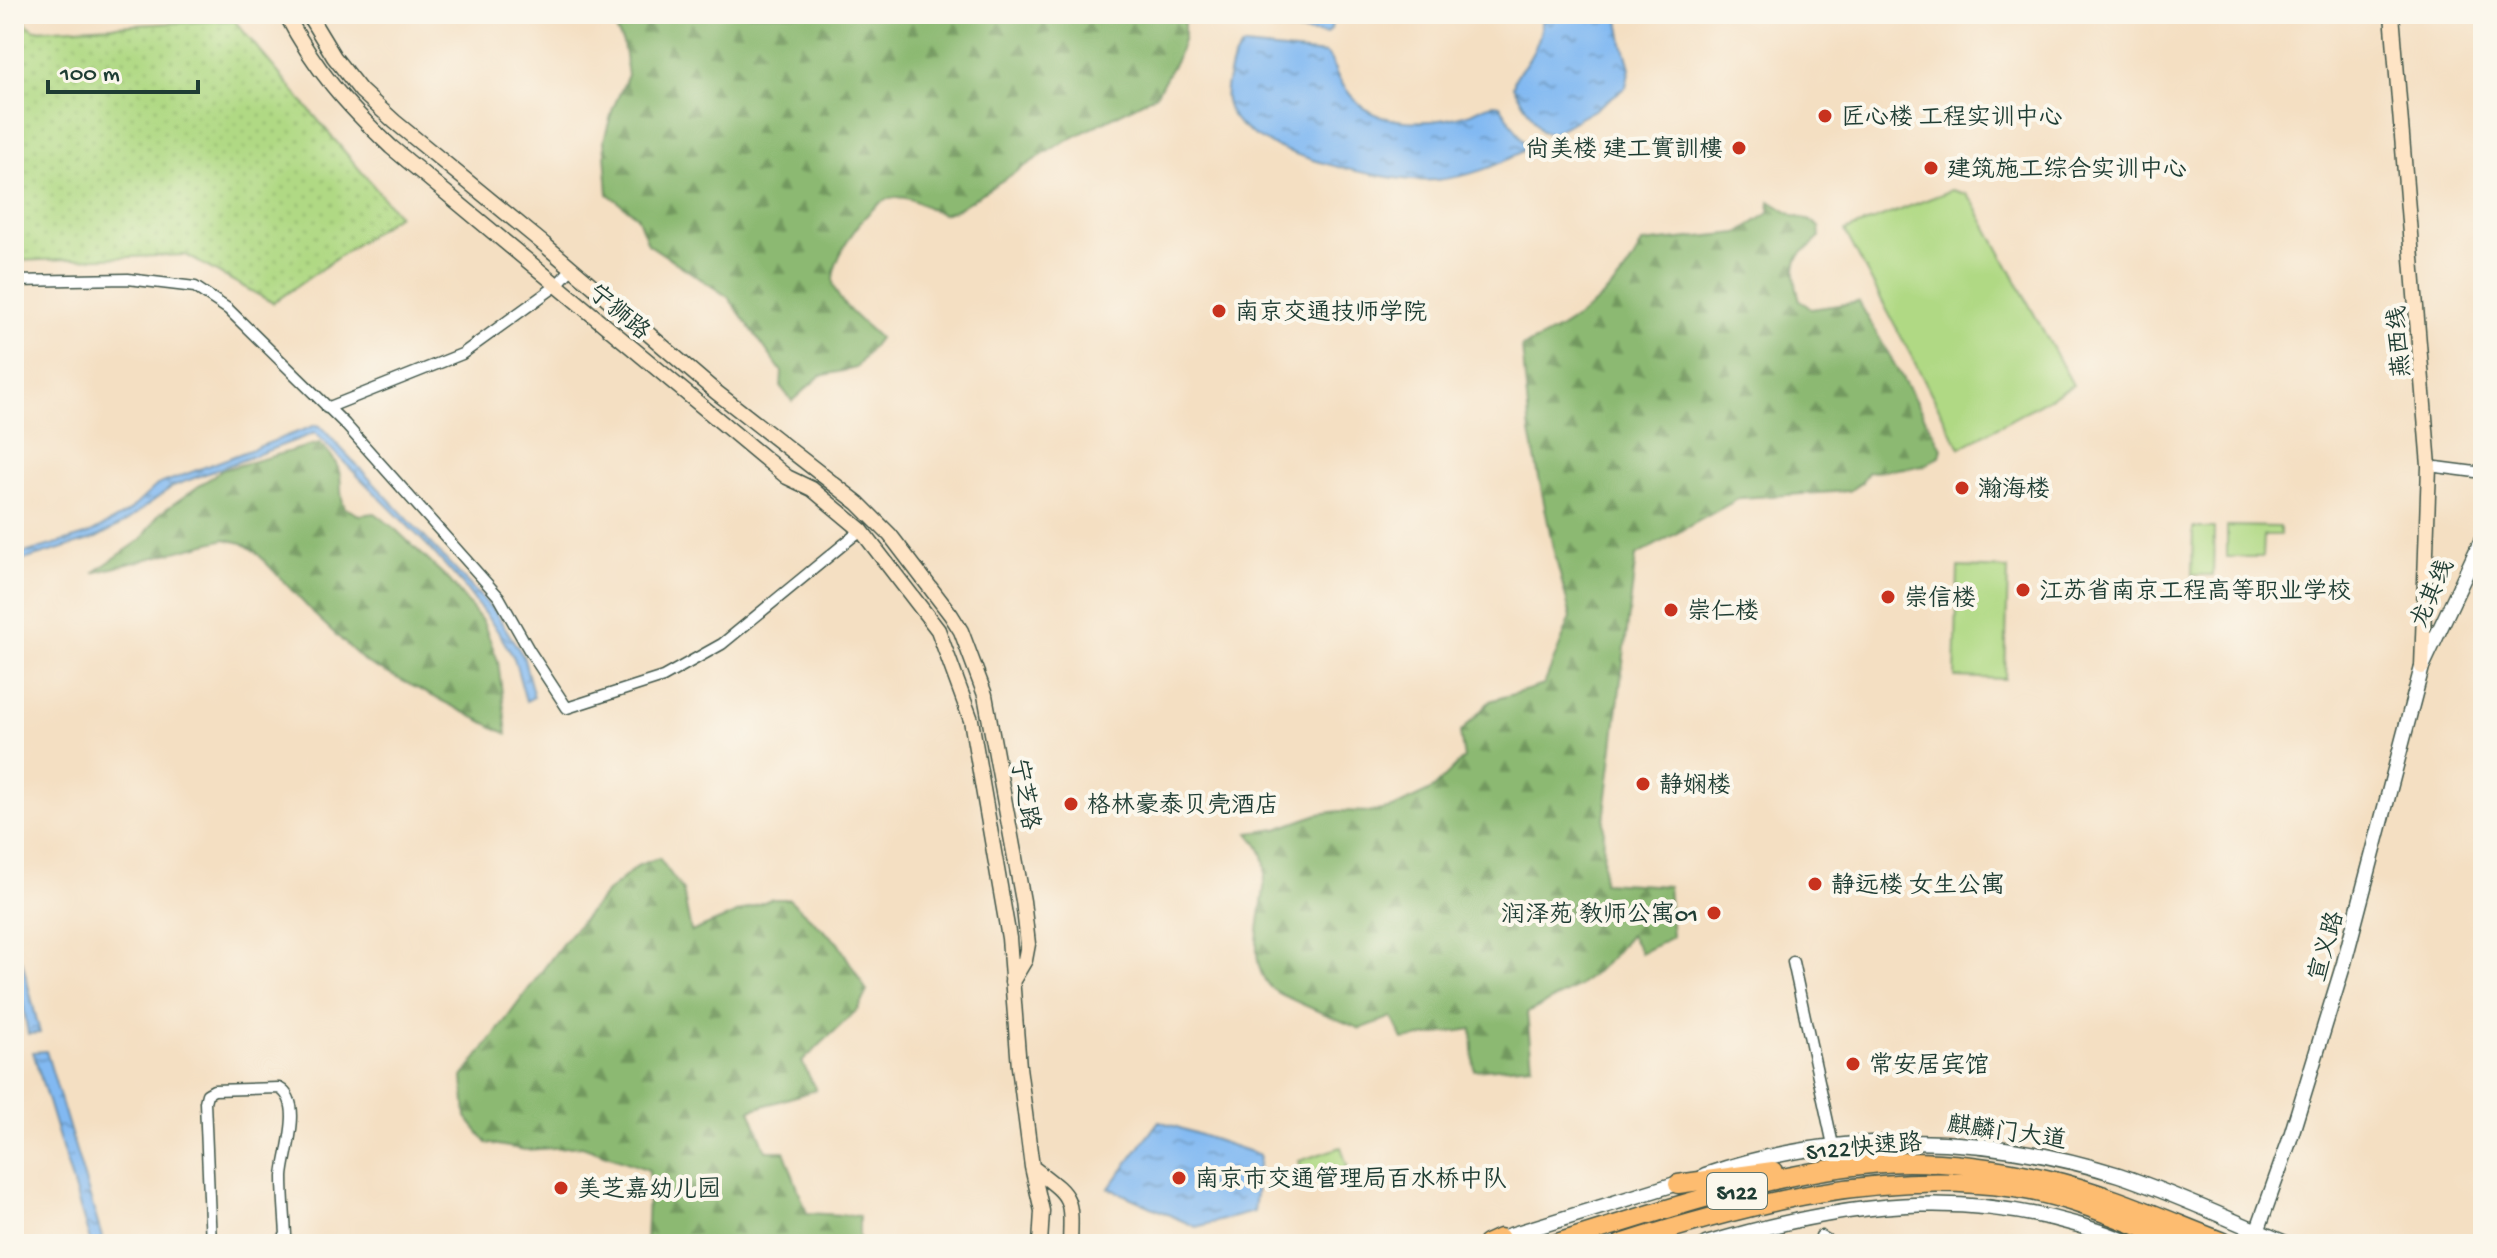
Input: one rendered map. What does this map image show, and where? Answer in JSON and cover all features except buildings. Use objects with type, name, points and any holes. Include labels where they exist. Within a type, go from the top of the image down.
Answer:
[{"type":"highway","name":"S122快速路","points":[[1554,1244],[1777,1180],[1907,1162],[2010,1171],[2050,1180],[2223,1242]]},
{"type":"highway","points":[[1678,1184],[1773,1171],[1847,1168]]},
{"type":"highway","name":"S122快速路","points":[[1621,1244],[1793,1197],[1894,1183],[1928,1182],[2015,1188],[2061,1199],[2105,1212],[2182,1244]]},
{"type":"highway","points":[[1661,1244],[1727,1213]]},
{"type":"main road","name":"宁狮路","points":[[286,14],[313,63],[342,100],[440,190],[787,477],[812,489],[861,530],[906,593],[938,630]]},
{"type":"main road","name":"宁狮路","points":[[308,14],[334,57],[361,91],[716,392],[858,503],[890,535],[951,615]]},
{"type":"main road","name":"燕西线","points":[[2392,14],[2429,466],[2422,667]]},
{"type":"main road","name":"宁芝路","points":[[951,615],[961,631],[985,695],[1023,901],[1028,944],[1025,960],[1012,984]]},
{"type":"main road","name":"宁芝路","points":[[938,630],[971,720],[1009,938],[1032,1167],[1042,1211],[1040,1244]]},
{"type":"main road","points":[[1032,1167],[1067,1196],[1071,1211],[1070,1244]]},
{"type":"street","points":[[327,408],[462,354],[556,286],[572,268]]},
{"type":"street","points":[[14,281],[128,279],[195,287],[228,309],[345,424],[499,597],[567,708],[663,677],[722,644],[861,530]]},
{"type":"street","points":[[2429,466],[2483,473]]},
{"type":"street","name":"龙其线","points":[[2422,667],[2483,537]]},
{"type":"street","name":"宣义路","points":[[2253,1238],[2289,1142],[2344,963],[2422,667]]},
{"type":"street","points":[[1793,962],[1833,1145]]},
{"type":"street","points":[[211,1244],[207,1094],[214,1090],[279,1088],[290,1099],[291,1133],[283,1175],[286,1235],[278,1244]]},
{"type":"street","name":"麒麟门大道","points":[[1479,1244],[1768,1157],[1833,1145],[1909,1142],[2019,1150],[2121,1176],[2253,1238],[2288,1244]]},
{"type":"street","points":[[1706,1244],[1801,1218],[1852,1209],[1914,1204],[1994,1206],[2033,1213],[2133,1244]]},
{"type":"street","points":[[1821,1236],[1834,1244]]},
{"type":"green space","points":[[608,14],[1184,14],[1184,37],[1177,58],[1156,95],[1060,144],[957,209],[943,214],[898,197],[882,202],[871,210],[842,250],[833,277],[834,287],[842,301],[879,338],[856,368],[820,376],[792,401],[781,387],[782,372],[728,297],[648,244],[637,216],[608,194],[604,140],[613,108],[628,75],[623,43]]},
{"type":"green space","points":[[14,15],[35,30],[234,20],[398,215],[273,303],[186,255],[14,261]]},
{"type":"green space","points":[[1952,190],[1966,194],[1973,202],[2073,385],[1960,448],[1845,231]]},
{"type":"green space","points":[[1770,201],[1819,227],[1820,237],[1797,259],[1795,271],[1800,300],[1811,309],[1859,302],[1942,448],[1940,456],[1923,466],[1868,472],[1862,482],[1849,491],[1740,498],[1636,556],[1604,821],[1603,882],[1668,886],[1672,937],[1641,953],[1630,935],[1610,959],[1579,986],[1527,1013],[1532,1065],[1474,1070],[1472,1029],[1403,1040],[1392,1017],[1360,1029],[1276,991],[1262,974],[1258,960],[1265,866],[1262,852],[1249,833],[1277,829],[1318,814],[1393,808],[1433,789],[1464,758],[1460,733],[1490,701],[1544,685],[1571,617],[1553,548],[1530,432],[1522,347],[1558,329],[1607,293],[1642,243],[1738,233],[1769,213]]},
{"type":"green space","points":[[320,443],[337,466],[345,508],[359,515],[374,513],[393,527],[450,581],[483,622],[498,661],[507,734],[365,662],[316,616],[256,552],[242,543],[225,539],[93,573],[142,539],[159,514],[222,470]]},
{"type":"green space","points":[[2227,526],[2280,527],[2280,535],[2264,535],[2263,557],[2227,557]]},
{"type":"green space","points":[[2193,528],[2214,528],[2213,575],[2192,575]]},
{"type":"green space","points":[[1958,567],[2008,569],[2005,679],[1955,677]]},
{"type":"green space","points":[[659,858],[683,891],[691,932],[771,899],[789,899],[838,943],[867,991],[858,1009],[802,1062],[816,1090],[750,1110],[766,1151],[784,1151],[807,1213],[859,1216],[859,1244],[646,1244],[649,1170],[582,1146],[525,1150],[487,1143],[466,1117],[463,1077],[566,939],[606,893],[639,865]]},
{"type":"green space","points":[[1341,1147],[1348,1168],[1305,1181],[1299,1161]]},
{"type":"water","points":[[1230,14],[1333,14],[1327,34],[1235,26]]},
{"type":"water","points":[[1543,14],[1618,14],[1630,68],[1626,87],[1594,110],[1551,134],[1541,131],[1513,87],[1537,43]]},
{"type":"water","points":[[1244,46],[1326,54],[1353,98],[1366,109],[1390,119],[1432,121],[1471,113],[1489,105],[1500,105],[1525,144],[1523,151],[1481,170],[1436,180],[1360,172],[1298,155],[1248,131],[1228,109],[1226,94],[1229,73],[1235,56]]},
{"type":"water","points":[[316,425],[495,612],[523,656],[534,697],[526,701],[514,658],[462,584],[315,433],[173,486],[124,523],[96,538],[14,563],[14,556],[89,534],[127,513],[157,485]]},
{"type":"water","points":[[14,956],[22,961],[40,1033],[28,1034],[18,974],[14,970]]},
{"type":"water","points":[[46,1051],[104,1244],[91,1244],[33,1052]]},
{"type":"water","points":[[1159,1121],[1260,1155],[1254,1212],[1196,1227],[1109,1188]]},
{"type":"place","name":"匠心楼 工程实训中心","points":[[1825,116]]},
{"type":"place","name":"尚美楼 建工實訓樓","points":[[1739,148]]},
{"type":"place","name":"建筑施工综合实训中心","points":[[1931,168]]},
{"type":"place","name":"南京交通技师学院","points":[[1219,311]]},
{"type":"place","name":"瀚海楼","points":[[1962,488]]},
{"type":"place","name":"江苏省南京工程高等职业学校","points":[[2023,590]]},
{"type":"place","name":"崇信楼","points":[[1888,597]]},
{"type":"place","name":"崇仁楼","points":[[1671,610]]},
{"type":"place","name":"静娴楼","points":[[1643,784]]},
{"type":"place","name":"格林豪泰贝壳酒店","points":[[1071,804]]},
{"type":"place","name":"静远楼 女生公寓","points":[[1815,884]]},
{"type":"place","name":"润泽苑 教师公寓01","points":[[1714,913]]},
{"type":"place","name":"常安居宾馆","points":[[1853,1064]]},
{"type":"place","name":"南京市交通管理局百水桥中队","points":[[1179,1178]]},
{"type":"place","name":"美芝嘉幼儿园","points":[[561,1188]]}]
